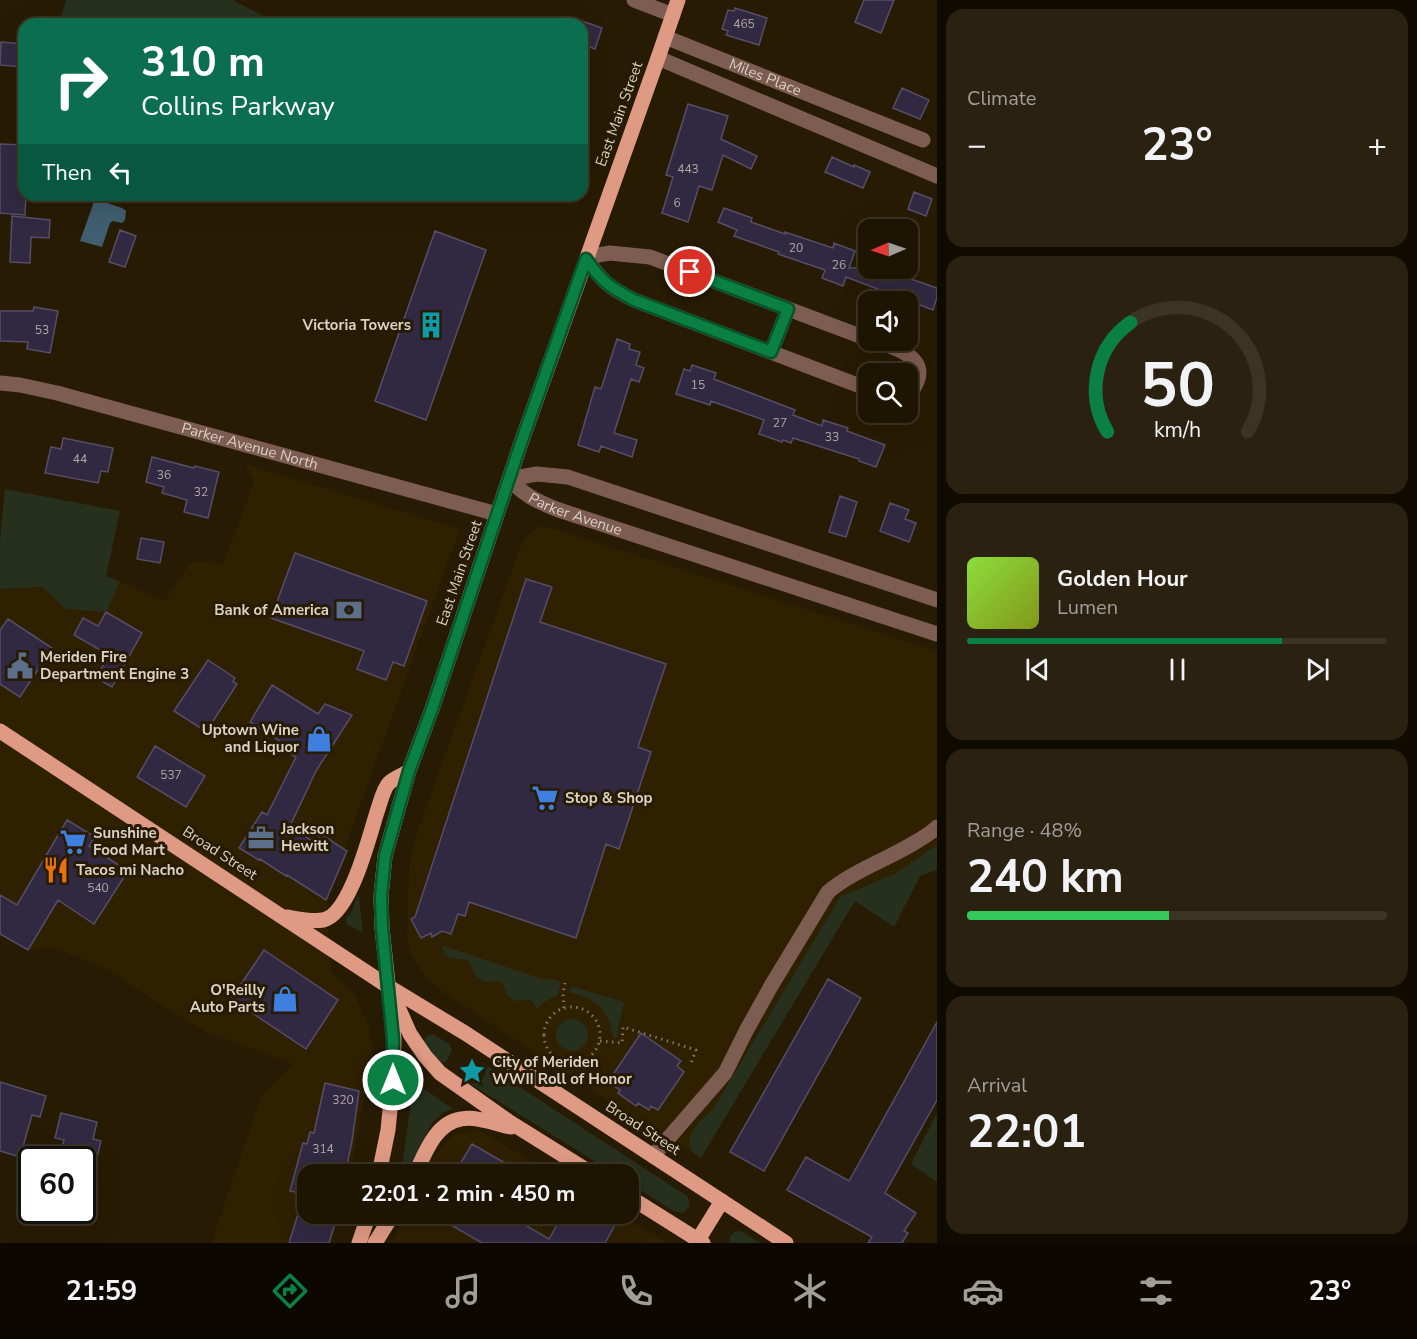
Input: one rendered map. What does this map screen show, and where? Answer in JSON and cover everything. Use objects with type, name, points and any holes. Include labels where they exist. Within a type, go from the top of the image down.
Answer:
[{"type":"main road","name":"East Main Street","points":[[381,1164],[388,1130],[393,1080],[393,1039],[382,928],[385,856],[409,771],[675,7]]},
{"type":"main road","name":"Broad Street","points":[[0,731],[389,987],[465,1033],[786,1243]]},
{"type":"main road","points":[[281,915],[311,921],[326,920],[339,910],[351,889],[388,784],[409,771]]},
{"type":"main road","points":[[389,987],[411,1034],[425,1056],[440,1073],[520,1129],[577,1164]]},
{"type":"main road","points":[[420,1164],[439,1132],[444,1126],[454,1121],[477,1120],[520,1129]]},
{"type":"main road","points":[[639,1203],[700,1241],[722,1201]]},
{"type":"main road","points":[[359,1243],[366,1224]]},
{"type":"main road","points":[[375,1243],[387,1224]]},
{"type":"street","points":[[634,0],[675,7]]},
{"type":"street","name":"Miles Place","points":[[665,37],[922,140]]},
{"type":"street","name":"Miles Place","points":[[658,58],[937,176]]},
{"type":"street","points":[[858,142],[867,117]]},
{"type":"street","points":[[858,335],[650,257],[610,254],[586,259],[605,283],[634,300],[858,385]]},
{"type":"street","points":[[771,352],[788,309]]},
{"type":"street","points":[[901,351],[916,363]]},
{"type":"street","name":"Parker Avenue North","points":[[0,383],[57,393],[497,514]]},
{"type":"street","name":"Parker Avenue","points":[[937,600],[568,477],[537,474],[509,479],[530,498],[556,509],[937,634]]},
{"type":"street","points":[[653,1156],[724,1073],[791,951],[828,892],[840,882],[932,833],[937,827]]},
{"type":"path","points":[[564,1008],[565,983]]},
{"type":"path","points":[[564,1008],[584,1009],[598,1022],[601,1031],[597,1050],[591,1058],[582,1062],[564,1063],[556,1059],[545,1044],[545,1026],[556,1012],[564,1008]]},
{"type":"path","points":[[600,1041],[622,1043],[623,1026],[696,1050],[690,1066]]},
{"type":"path","points":[[551,1064],[556,1059]]},
{"type":"shaded area","points":[[245,464],[460,529],[326,900],[331,972],[355,995],[369,1026],[373,1052],[352,1164],[297,1164],[297,1224],[337,1224],[331,1243],[211,1243],[261,1096],[293,1064],[204,1031],[126,983],[119,974],[53,947],[28,950],[0,934],[0,589],[42,587],[65,609],[105,612],[120,582],[164,601],[192,561],[223,564],[254,482]]},
{"type":"shaded area","points":[[541,526],[937,651],[937,845],[896,873],[840,897],[713,1109],[700,1122],[693,1152],[701,1158],[631,1116],[443,992],[426,977],[411,953],[407,935],[409,866],[417,832],[522,543],[528,534]]},
{"type":"shaded area","points":[[478,1130],[536,1164],[430,1164],[435,1155],[455,1134]]},
{"type":"shaded area","points":[[401,1224],[635,1224],[668,1243],[391,1243]]},
{"type":"green space","points":[[66,0],[233,0],[268,18],[61,18]]},
{"type":"green space","points":[[5,489],[120,511],[106,576],[120,582],[106,612],[65,609],[42,587],[0,589],[0,542]]},
{"type":"green space","points":[[937,845],[937,870],[920,876],[894,927],[855,901],[701,1158],[695,1154],[690,1146],[691,1134],[713,1109],[840,897],[896,873]]},
{"type":"green space","points":[[359,897],[363,933],[346,924],[346,918],[351,913]]},
{"type":"green space","points":[[441,945],[545,980],[549,978],[561,982],[558,995],[544,1002],[537,1009],[529,999],[515,1001],[508,996],[503,984],[498,981],[485,982],[477,978],[468,961],[450,958],[444,953]]},
{"type":"green space","points":[[571,986],[622,1001],[624,1004],[617,1038],[613,1038],[609,1021],[601,1008],[588,998],[571,993],[569,991]]},
{"type":"green space","points":[[572,1019],[583,1024],[588,1035],[583,1046],[572,1051],[561,1046],[556,1035],[561,1024]]},
{"type":"green space","points":[[432,1034],[450,1044],[452,1051],[446,1062],[439,1063],[423,1042]]},
{"type":"green space","points":[[483,1063],[638,1164],[599,1164],[469,1083],[480,1081],[486,1071]]},
{"type":"green space","points":[[413,1087],[423,1088],[453,1109],[444,1112],[432,1123],[411,1164],[402,1164]]},
{"type":"green space","points":[[937,1113],[937,1182],[911,1164]]},
{"type":"green space","points":[[639,1165],[687,1196],[690,1204],[688,1208],[683,1213],[673,1211],[639,1189]]},
{"type":"green space","points":[[739,1231],[760,1243],[730,1243],[734,1232]]},
{"type":"water","points":[[94,201],[101,201],[126,211],[125,220],[122,223],[113,221],[110,223],[102,247],[80,241]]},
{"type":"building","points":[[864,0],[894,0],[881,33],[855,22]]},
{"type":"building","points":[[735,8],[767,18],[759,45],[726,35],[728,31],[722,29],[728,10],[734,11]]},
{"type":"building","points":[[588,23],[602,28],[595,49],[588,46]]},
{"type":"building","points":[[1,42],[18,43],[18,66],[0,65]]},
{"type":"building","points":[[902,88],[929,100],[920,119],[893,108]]},
{"type":"building","points":[[688,104],[728,116],[721,139],[757,156],[751,169],[723,155],[712,190],[699,186],[688,222],[662,213],[673,177],[666,175]]},
{"type":"building","points":[[0,144],[18,145],[18,201],[26,201],[25,215],[0,213]]},
{"type":"building","points":[[832,157],[870,172],[863,188],[825,172]]},
{"type":"building","points":[[914,192],[932,199],[926,216],[908,209]]},
{"type":"building","points":[[724,208],[752,218],[751,222],[785,234],[785,232],[833,248],[834,243],[855,251],[849,268],[858,268],[858,279],[911,279],[937,288],[933,310],[918,304],[918,291],[883,291],[846,277],[843,286],[822,278],[825,270],[734,236],[737,230],[718,222]]},
{"type":"building","points":[[12,216],[50,220],[49,238],[31,237],[30,263],[10,262]]},
{"type":"building","points":[[120,230],[136,236],[125,267],[109,262]]},
{"type":"building","name":"Victoria Towers","points":[[435,231],[486,250],[426,420],[375,401]]},
{"type":"building","points":[[34,307],[58,311],[50,353],[27,349],[28,342],[0,341],[0,311],[33,311]]},
{"type":"building","points":[[617,339],[630,344],[629,349],[640,352],[636,365],[644,368],[639,382],[631,379],[614,433],[637,440],[632,457],[601,446],[599,452],[578,445],[595,387],[601,389]]},
{"type":"building","points":[[692,365],[716,373],[714,379],[795,410],[793,415],[822,426],[823,420],[848,428],[847,431],[885,445],[876,467],[859,461],[859,459],[793,438],[791,443],[783,440],[782,442],[759,434],[764,420],[711,401],[710,405],[676,394],[684,369],[690,371]]},
{"type":"building","points":[[63,438],[113,448],[108,472],[101,471],[98,483],[45,473],[51,447],[61,449]]},
{"type":"building","points":[[152,457],[219,472],[208,518],[184,512],[187,500],[162,493],[164,487],[146,482]]},
{"type":"building","points":[[840,496],[857,502],[846,537],[829,532]]},
{"type":"building","points":[[890,503],[909,510],[905,519],[916,523],[909,542],[880,531]]},
{"type":"building","points":[[141,538],[164,542],[160,563],[137,559]]},
{"type":"building","name":"Bank of America","points":[[295,553],[427,601],[404,666],[393,662],[386,680],[357,669],[364,651],[271,618]]},
{"type":"building","name":"Stop & Shop","points":[[526,579],[552,587],[540,622],[666,664],[638,747],[651,752],[619,849],[606,844],[576,938],[469,902],[465,916],[458,914],[451,934],[442,931],[432,937],[431,933],[421,938],[411,919],[415,917]]},
{"type":"building","points":[[106,612],[142,633],[112,687],[96,678],[109,655],[74,635],[83,618],[98,626]]},
{"type":"building","name":"Meriden Fire Department Engine 3","points":[[8,619],[52,648],[20,697],[0,684],[0,630]]},
{"type":"building","points":[[208,660],[235,678],[233,682],[237,684],[208,729],[204,726],[202,729],[174,711]]},
{"type":"building","points":[[272,685],[318,714],[325,704],[352,715],[316,771],[290,826],[315,843],[321,834],[347,851],[326,900],[239,848],[262,812],[267,815],[296,757],[291,754],[294,750],[250,722]]},
{"type":"building","points":[[155,746],[205,776],[186,807],[137,777]]},
{"type":"building","points":[[67,820],[95,837],[89,846],[128,871],[94,924],[58,900],[28,950],[0,934],[0,895],[17,905]]},
{"type":"building","name":"O'Reilly Auto Parts","points":[[264,950],[338,1000],[306,1049],[231,999]]},
{"type":"building","points":[[828,979],[861,998],[764,1171],[730,1152]]},
{"type":"building","points":[[937,1022],[937,1100],[885,1193],[916,1213],[904,1231],[908,1233],[902,1243],[868,1243],[872,1237],[787,1190],[806,1157],[849,1181]]},
{"type":"building","points":[[641,1033],[681,1061],[677,1066],[684,1072],[658,1110],[651,1106],[649,1110],[638,1103],[636,1106],[618,1093],[620,1090],[608,1082]]},
{"type":"building","points":[[0,1082],[46,1096],[40,1117],[32,1115],[23,1146],[18,1146],[18,1156],[0,1151]]},
{"type":"building","points":[[325,1083],[359,1091],[347,1164],[297,1164],[303,1143],[307,1144],[310,1132],[314,1133]]},
{"type":"building","points":[[61,1113],[97,1122],[93,1139],[101,1141],[96,1161],[96,1146],[62,1146],[64,1140],[55,1138]]},
{"type":"building","points":[[472,1144],[507,1164],[460,1164]]},
{"type":"building","points":[[297,1165],[297,1193],[290,1191]]},
{"type":"building","points":[[297,1217],[297,1224],[335,1224],[329,1243],[289,1243]]},
{"type":"building","points":[[449,1224],[523,1224],[549,1239],[557,1224],[615,1225],[605,1243],[482,1243]]},
{"type":"place","name":"Victoria Towers","points":[[431,325]]},
{"type":"place","name":"Bank of America","points":[[349,610]]},
{"type":"place","name":"Meriden Fire Department Engine 3","points":[[20,666]]},
{"type":"place","name":"Uptown Wine and Liquor","points":[[319,739]]},
{"type":"place","name":"Stop & Shop","points":[[545,798]]},
{"type":"place","name":"Jackson Hewitt","points":[[261,838]]},
{"type":"place","name":"Sunshine Food Mart","points":[[73,842]]},
{"type":"place","name":"Tacos mi Nacho","points":[[56,870]]},
{"type":"place","name":"O'Reilly Auto Parts","points":[[285,999]]},
{"type":"place","name":"City of Meriden WWII Roll of Honor","points":[[472,1071]]},
{"type":"route","points":[[393,1080],[393,1039],[382,928],[381,896],[385,856],[409,771],[586,259],[605,283],[617,292],[771,352],[788,309],[690,272]]}]
